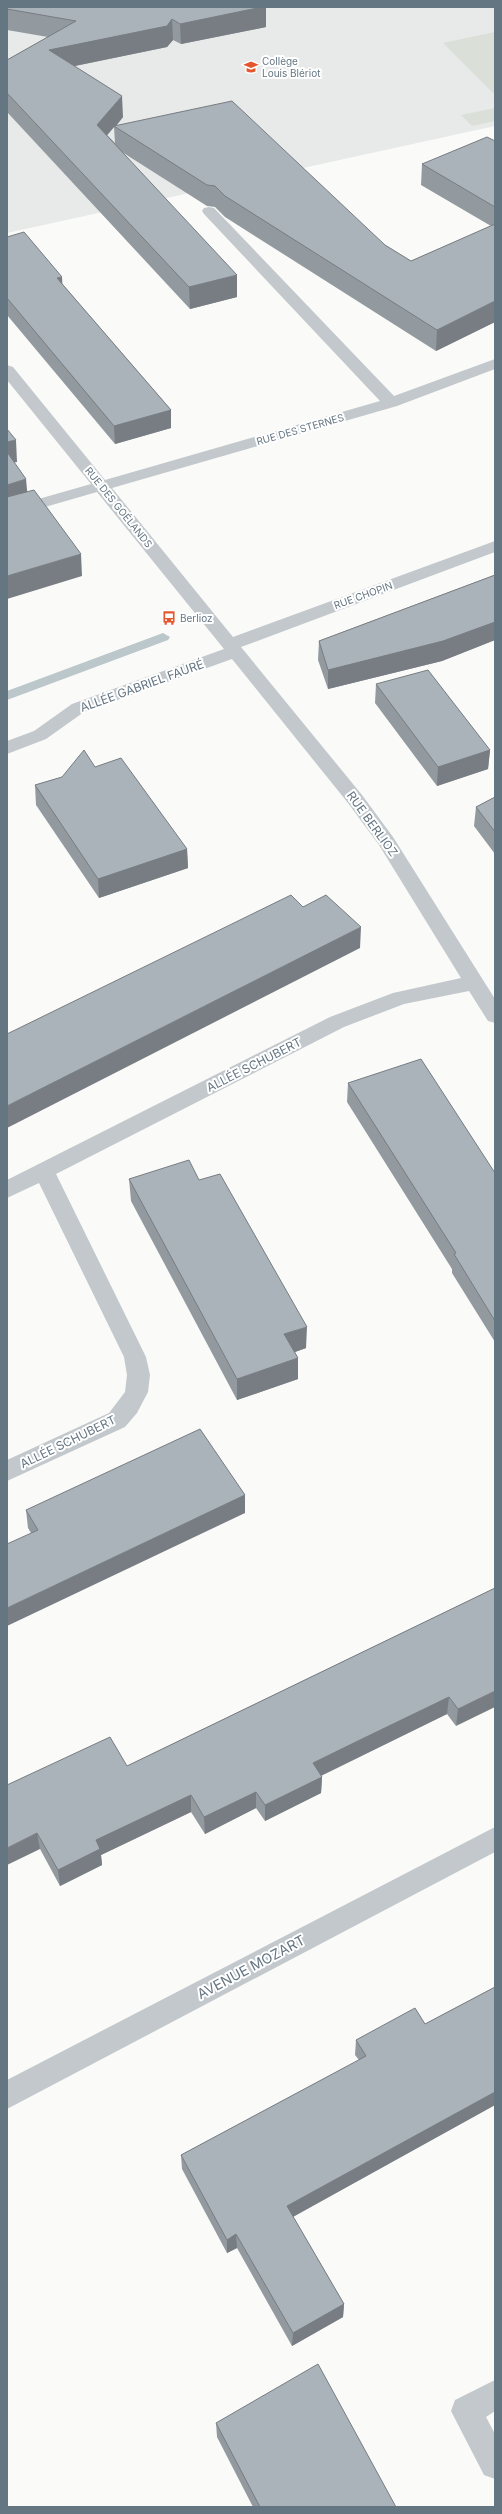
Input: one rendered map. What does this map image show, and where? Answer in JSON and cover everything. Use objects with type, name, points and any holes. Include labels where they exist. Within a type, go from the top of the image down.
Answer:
[{"type":"street","points":[[209,211],[391,402]]},
{"type":"street","name":"RUE DES STERNES","points":[[7,513],[391,402],[495,364]]},
{"type":"street","name":"RUE DES GOÉLANDS","points":[[7,370],[234,648]]},
{"type":"street","name":"RUE CHOPIN","points":[[234,648],[495,546]]},
{"type":"street","name":"ALLÉE GABRIEL FAURÉ","points":[[7,748],[40,735],[78,708],[234,648]]},
{"type":"street","name":"RUE BERLIOZ","points":[[234,648],[386,841],[495,1016]]},
{"type":"street","name":"ALLÉE SCHUBERT","points":[[7,1190],[337,1022],[373,1006],[425,991],[473,982]]},
{"type":"street","name":"ALLÉE SCHUBERT","points":[[7,1471],[117,1420],[129,1409],[140,1383],[140,1371],[135,1357],[44,1171]]},
{"type":"street","name":"AVENUE MOZART","points":[[7,2095],[495,1839]]},
{"type":"street","points":[[495,2395],[466,2412],[495,2464]]},
{"type":"shaded area","name":"Collège Louis Blériot","points":[[7,7],[495,7],[495,126],[7,233]]},
{"type":"shaded area","points":[[495,32],[495,95],[443,43]]},
{"type":"shaded area","points":[[495,108],[495,121],[472,126],[461,115]]},
{"type":"building","points":[[7,7],[262,7],[180,24],[172,19],[167,26],[49,50],[122,96],[97,125],[237,275],[189,287],[7,93],[7,60],[76,21],[7,9]]},
{"type":"building","points":[[232,101],[385,245],[411,261],[495,224],[495,301],[437,330],[225,196],[215,186],[207,185],[114,126]]},
{"type":"building","points":[[487,137],[495,141],[495,207],[422,164]]},
{"type":"building","points":[[24,232],[62,277],[57,278],[171,410],[114,426],[7,298],[7,237]]},
{"type":"building","points":[[7,429],[16,440],[7,442]]},
{"type":"building","points":[[7,452],[26,479],[7,485]]},
{"type":"building","points":[[34,490],[81,554],[7,576],[7,497]]},
{"type":"building","points":[[495,575],[495,622],[443,641],[328,670],[319,641]]},
{"type":"building","points":[[428,670],[490,750],[438,767],[376,684]]},
{"type":"building","points":[[84,750],[95,767],[121,758],[187,849],[98,879],[35,785],[62,777]]},
{"type":"building","points":[[495,797],[495,832],[476,807]]},
{"type":"building","points":[[291,895],[303,907],[326,895],[361,927],[7,1106],[7,1034]]},
{"type":"building","points":[[421,1059],[495,1173],[495,1321],[454,1254],[456,1253],[348,1083]]},
{"type":"building","points":[[189,1160],[199,1180],[220,1174],[307,1327],[284,1334],[298,1358],[237,1379],[129,1179]]},
{"type":"building","points":[[200,1429],[245,1495],[7,1608],[7,1544],[38,1530],[26,1510]]},
{"type":"building","points":[[495,1588],[495,1691],[458,1709],[449,1697],[313,1763],[322,1777],[265,1805],[256,1792],[204,1817],[191,1795],[96,1840],[100,1849],[58,1870],[37,1833],[7,1848],[7,1785],[110,1737],[127,1766]]},
{"type":"building","points":[[495,1987],[495,2092],[287,2206],[344,2304],[293,2333],[236,2234],[227,2240],[181,2155],[366,2056],[356,2040],[415,2008],[425,2024]]},
{"type":"building","points":[[318,2364],[396,2507],[260,2507],[216,2423]]},
{"type":"waterway","points":[[7,696],[163,637]]},
{"type":"place","name":"Collège Louis Blériot","points":[[251,67]]},
{"type":"place","name":"Berlioz","points":[[169,618]]}]
